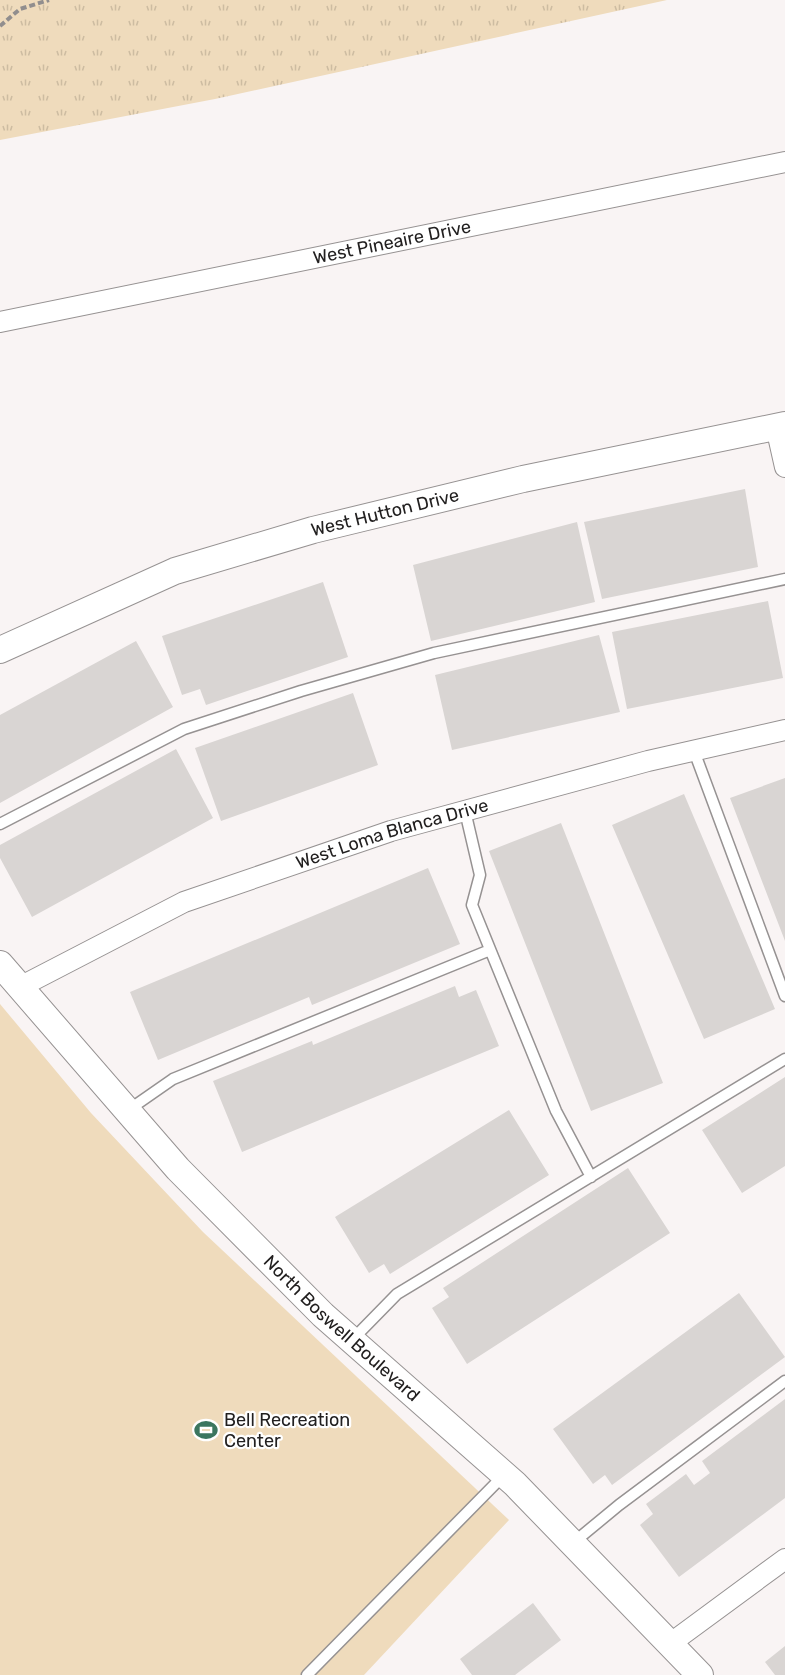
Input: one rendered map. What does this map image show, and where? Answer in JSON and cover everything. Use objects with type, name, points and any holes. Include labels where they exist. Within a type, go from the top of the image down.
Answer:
[{"type":"street","name":"West Pineaire Drive","points":[[0,322],[785,162]]},
{"type":"street","points":[[780,426],[785,467]]},
{"type":"street","name":"West Hutton Drive","points":[[0,650],[175,571],[313,530],[524,479],[780,426]]},
{"type":"street","name":"West Loma Blanca Drive","points":[[18,988],[184,902],[391,831],[648,761],[785,730]]},
{"type":"street","name":"North Boswell Boulevard","points":[[0,964],[18,988],[178,1169],[323,1315],[504,1475],[700,1675]]},
{"type":"street","points":[[671,1643],[785,1559]]},
{"type":"lane","points":[[0,824],[184,729],[290,695],[434,653],[785,579]]},
{"type":"lane","points":[[694,751],[785,996]]},
{"type":"lane","points":[[465,811],[480,875],[472,905],[556,1111],[591,1177]]},
{"type":"lane","points":[[127,1111],[173,1079],[490,950]]},
{"type":"lane","points":[[351,1340],[397,1294],[785,1059]]},
{"type":"lane","points":[[573,1544],[619,1505],[785,1381]]},
{"type":"lane","points":[[307,1675],[504,1475]]},
{"type":"path","points":[[0,26],[20,9],[49,0]]},
{"type":"green space","points":[[0,0],[667,0],[215,99],[0,140]]},
{"type":"green space","name":"Bell Recreation Center","points":[[0,1004],[91,1113],[203,1232],[509,1520],[364,1675],[0,1675]]},
{"type":"building","points":[[745,489],[758,567],[602,599],[584,522]]},
{"type":"building","points":[[577,522],[595,602],[431,641],[413,565]]},
{"type":"building","points":[[323,582],[348,657],[206,705],[200,689],[182,695],[162,636]]},
{"type":"building","points":[[768,601],[783,678],[627,709],[612,632]]},
{"type":"building","points":[[599,635],[620,712],[452,750],[435,675]]},
{"type":"building","points":[[136,641],[173,707],[0,803],[0,715]]},
{"type":"building","points":[[353,693],[378,765],[221,821],[195,748]]},
{"type":"building","points":[[176,749],[213,818],[32,917],[0,858],[0,845]]},
{"type":"building","points":[[785,778],[785,941],[730,798]]},
{"type":"building","points":[[684,794],[775,1009],[704,1039],[612,825]]},
{"type":"building","points":[[561,823],[663,1083],[591,1111],[489,851]]},
{"type":"building","points":[[428,868],[460,944],[312,1005],[309,997],[158,1060],[130,992]]},
{"type":"building","points":[[455,986],[459,997],[476,990],[499,1046],[242,1152],[213,1081],[312,1041],[313,1045]]},
{"type":"building","points":[[785,1077],[785,1166],[742,1193],[702,1130]]},
{"type":"building","points":[[509,1110],[549,1175],[390,1274],[384,1264],[369,1273],[335,1217]]},
{"type":"building","points":[[628,1168],[670,1233],[467,1364],[432,1308],[449,1297],[443,1288]]},
{"type":"building","points":[[739,1293],[785,1357],[612,1485],[605,1475],[593,1484],[553,1429]]},
{"type":"building","points":[[785,1399],[785,1498],[679,1577],[640,1525],[653,1514],[646,1504],[686,1474],[694,1485],[710,1473],[702,1461]]},
{"type":"building","points":[[533,1603],[561,1640],[515,1675],[472,1675],[460,1659]]},
{"type":"building","points":[[785,1646],[785,1675],[775,1675],[765,1662]]},
{"type":"place","name":"Bell Recreation Center","points":[[206,1430]]}]
